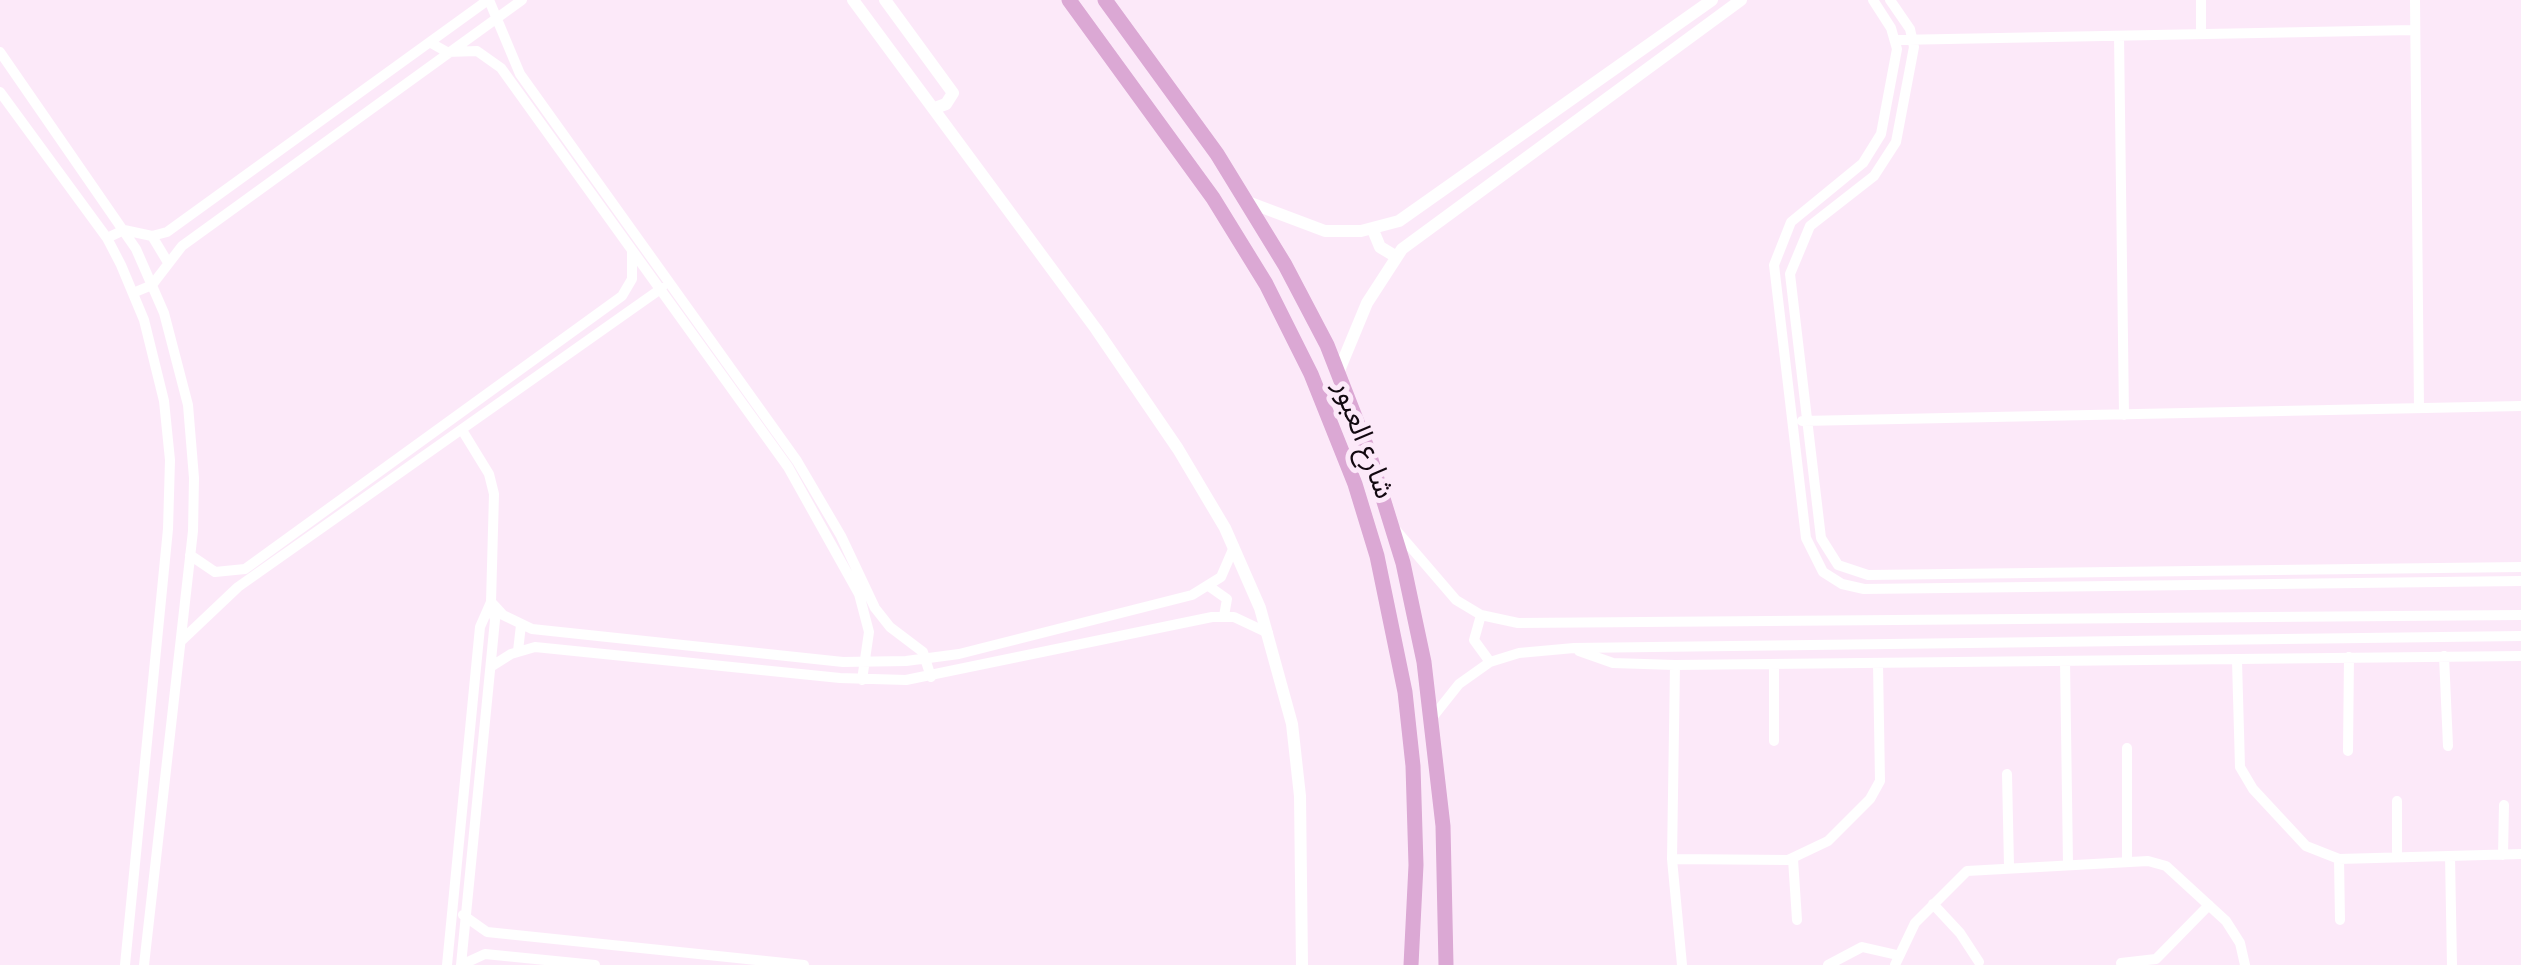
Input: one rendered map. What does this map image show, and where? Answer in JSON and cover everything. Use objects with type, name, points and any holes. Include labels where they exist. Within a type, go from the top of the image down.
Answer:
[{"type":"main road","name":"شارع العبور","points":[[1069,0],[1236,234],[1287,324],[1333,424],[1364,512],[1393,624],[1413,766],[1416,865],[1412,965]]},
{"type":"main road","name":"شارع العبور","points":[[1104,0],[1248,202],[1306,304],[1338,373],[1393,526],[1416,616],[1431,718],[1446,866],[1446,965]]},
{"type":"main road","points":[[1416,865],[1446,866]]},
{"type":"street","points":[[106,238],[124,230],[152,236],[166,232],[488,0],[499,16],[522,85],[632,250],[665,286]]},
{"type":"street","points":[[134,293],[152,285],[167,261],[205,229],[522,0]]},
{"type":"street","points":[[854,0],[1178,449],[1234,547],[1268,633],[1288,700],[1299,772],[1302,965]]},
{"type":"street","points":[[885,0],[953,92],[946,104],[934,108]]},
{"type":"street","points":[[1248,202],[1314,228],[1373,230],[1426,206],[1711,0]]},
{"type":"street","points":[[1338,373],[1360,316],[1395,256],[1741,0]]},
{"type":"street","points":[[1873,0],[1896,40],[1882,134],[1874,150],[1799,212],[1776,254],[1774,293],[1806,538],[1818,566],[1849,587],[2521,582]]},
{"type":"street","points":[[1890,0],[1913,40],[1892,152],[1874,176],[1817,218],[1791,266],[1791,296],[1820,530],[1827,553],[1838,565],[1860,574],[2521,568]]},
{"type":"street","points":[[2201,0],[2202,34]]},
{"type":"street","points":[[2416,0],[2413,30],[2419,408]]},
{"type":"street","points":[[1896,40],[2413,30]]},
{"type":"street","points":[[2119,36],[2124,415]]},
{"type":"street","points":[[431,43],[453,52],[477,50],[522,85],[820,498],[884,619],[928,658],[931,677]]},
{"type":"street","points":[[491,58],[506,46]]},
{"type":"street","points":[[0,52],[21,82],[63,142],[124,230],[152,285],[181,370],[190,422],[192,531],[145,960],[126,959],[168,528],[167,426],[159,376],[134,293],[106,238],[1,93],[21,82]]},
{"type":"street","points":[[912,78],[936,70]]},
{"type":"street","points":[[46,154],[63,142]]},
{"type":"street","points":[[260,165],[271,181]]},
{"type":"street","points":[[194,212],[205,229]]},
{"type":"street","points":[[1373,230],[1380,247],[1395,256]]},
{"type":"street","points":[[152,236],[167,261]]},
{"type":"street","points":[[180,642],[265,562],[400,457],[622,296],[634,270],[632,250]]},
{"type":"street","points":[[190,554],[206,568],[225,574],[265,562],[408,468],[665,286]]},
{"type":"street","points":[[159,376],[181,370]]},
{"type":"street","points":[[1792,422],[2521,406]]},
{"type":"street","points":[[756,412],[853,580],[868,623],[862,680]]},
{"type":"street","points":[[167,426],[190,422]]},
{"type":"street","points":[[461,965],[495,620],[491,602],[494,494],[489,474],[462,430]]},
{"type":"street","points":[[400,457],[408,468]]},
{"type":"street","points":[[1393,526],[1444,590],[1481,615],[1518,622],[1686,624],[2521,615]]},
{"type":"street","points":[[168,528],[192,531]]},
{"type":"street","points":[[491,602],[503,615],[521,625],[777,656],[864,661],[928,658],[1174,600],[1210,586],[1226,568],[1234,547]]},
{"type":"street","points":[[2214,571],[2214,586]]},
{"type":"street","points":[[1913,574],[1914,588]]},
{"type":"street","points":[[1210,586],[1227,599],[1224,616]]},
{"type":"street","points":[[447,965],[480,627],[491,602]]},
{"type":"street","points":[[1481,615],[1474,640],[1490,662]]},
{"type":"street","points":[[492,666],[518,651],[536,648],[862,680],[931,677],[1224,616],[1245,620],[1268,633]]},
{"type":"street","points":[[868,623],[884,619]]},
{"type":"street","points":[[518,651],[521,625]]},
{"type":"street","points":[[2410,636],[2410,656]]},
{"type":"street","points":[[1431,718],[1459,684],[1490,662],[1519,652],[1574,648],[2521,636]]},
{"type":"street","points":[[637,656],[639,639]]},
{"type":"street","points":[[704,664],[706,647]]},
{"type":"street","points":[[1574,648],[1613,662],[1675,665],[2521,656]]},
{"type":"street","points":[[776,672],[777,656]]},
{"type":"street","points":[[2444,656],[2448,746]]},
{"type":"street","points":[[2348,657],[2348,752]]},
{"type":"street","points":[[2065,661],[2068,864]]},
{"type":"street","points":[[2237,661],[2237,754],[2245,779],[2306,846],[2339,858],[2521,854]]},
{"type":"street","points":[[1774,664],[1774,741]]},
{"type":"street","points":[[1672,859],[1793,859],[1828,841],[1878,787],[1878,664]]},
{"type":"street","points":[[1675,665],[1672,859],[1682,965]]},
{"type":"street","points":[[147,746],[169,749]]},
{"type":"street","points":[[2127,748],[2127,861]]},
{"type":"street","points":[[2008,774],[2009,866]]},
{"type":"street","points":[[2397,801],[2397,857]]},
{"type":"street","points":[[2503,855],[2504,805]]},
{"type":"street","points":[[140,817],[161,820]]},
{"type":"street","points":[[2450,856],[2452,965]]},
{"type":"street","points":[[2339,858],[2340,920]]},
{"type":"street","points":[[1793,859],[1797,920]]},
{"type":"street","points":[[1828,965],[1862,948],[1896,960],[1907,934],[1967,871],[2127,861],[2166,866],[2234,931],[2244,965]]},
{"type":"street","points":[[1933,904],[1960,933],[1979,962]]},
{"type":"street","points":[[2121,964],[2156,960],[2209,905]]},
{"type":"street","points":[[452,913],[466,915],[487,932],[804,965]]},
{"type":"street","points":[[485,954],[481,945],[487,932]]},
{"type":"street","points":[[461,965],[485,954],[595,965]]}]
